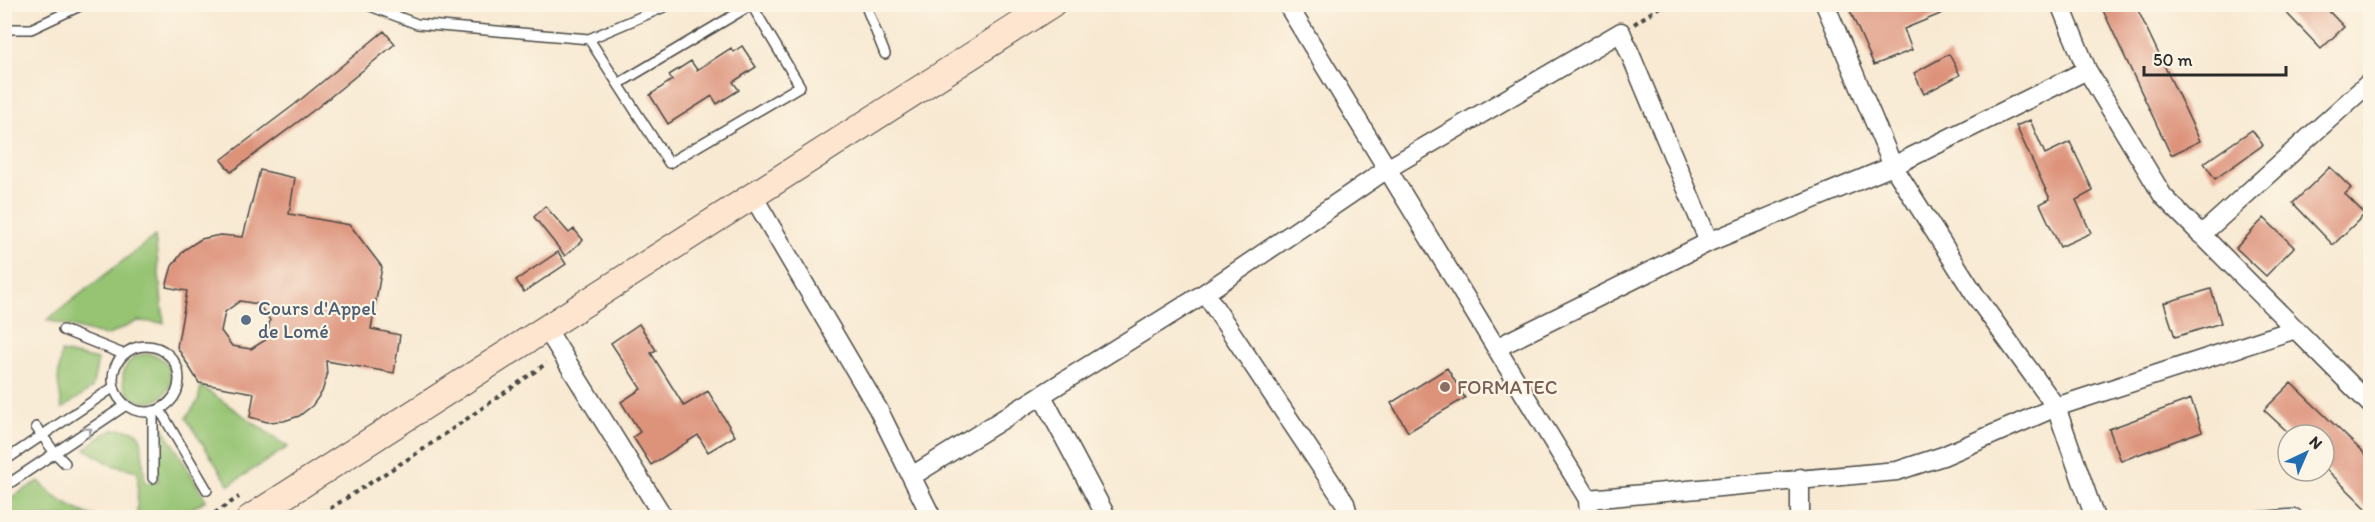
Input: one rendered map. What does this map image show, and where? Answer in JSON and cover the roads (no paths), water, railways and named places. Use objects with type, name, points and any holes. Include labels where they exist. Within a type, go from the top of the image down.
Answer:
[{"type":"street","points":[[250,518],[1052,4]]},
{"type":"street","points":[[1287,4],[1496,348],[1588,508],[1800,478],[1897,471],[1943,456],[2056,407],[2296,329]]},
{"type":"street","points":[[1825,4],[1893,166],[1975,295],[2056,407],[2095,518]]},
{"type":"street","points":[[2060,4],[2087,70],[2163,196],[2370,404]]},
{"type":"street","points":[[912,476],[1205,293],[1387,170],[1621,32],[1709,242]]},
{"type":"street","points":[[1496,348],[1709,242],[1893,166],[2087,70]]},
{"type":"street","points":[[2201,235],[2370,82]]},
{"type":"street","points":[[753,196],[878,409],[932,518]]},
{"type":"street","points":[[1205,293],[1345,503],[1349,518]]},
{"type":"street","points":[[546,328],[664,518]]},
{"type":"street","points":[[1042,396],[1107,518]]},
{"type":"street","points":[[1800,478],[1800,518]]},
{"type":"lane","points":[[4,29],[31,29],[84,4]]},
{"type":"lane","points":[[365,4],[417,24],[589,39],[671,4]]},
{"type":"lane","points":[[865,4],[885,54]]},
{"type":"lane","points":[[589,39],[618,84],[669,163],[800,86],[751,5],[618,84]]},
{"type":"lane","points":[[63,330],[123,354]]},
{"type":"lane","points":[[4,487],[123,407],[156,411],[170,402],[178,386],[179,376],[173,359],[166,352],[149,345],[139,346],[123,354],[113,371],[114,387],[123,407]]},
{"type":"lane","points":[[4,460],[114,387]]},
{"type":"lane","points":[[153,478],[156,411]]},
{"type":"lane","points":[[156,411],[207,490]]},
{"type":"lane","points":[[36,427],[65,463]]},
{"type":"lane","points":[[2241,518],[2296,514],[2300,518]]},
{"type":"place","name":"Cours d'Appel de Lomé","points":[[246,320]]},
{"type":"place","name":"FORMATEC","points":[[1445,387]]}]
